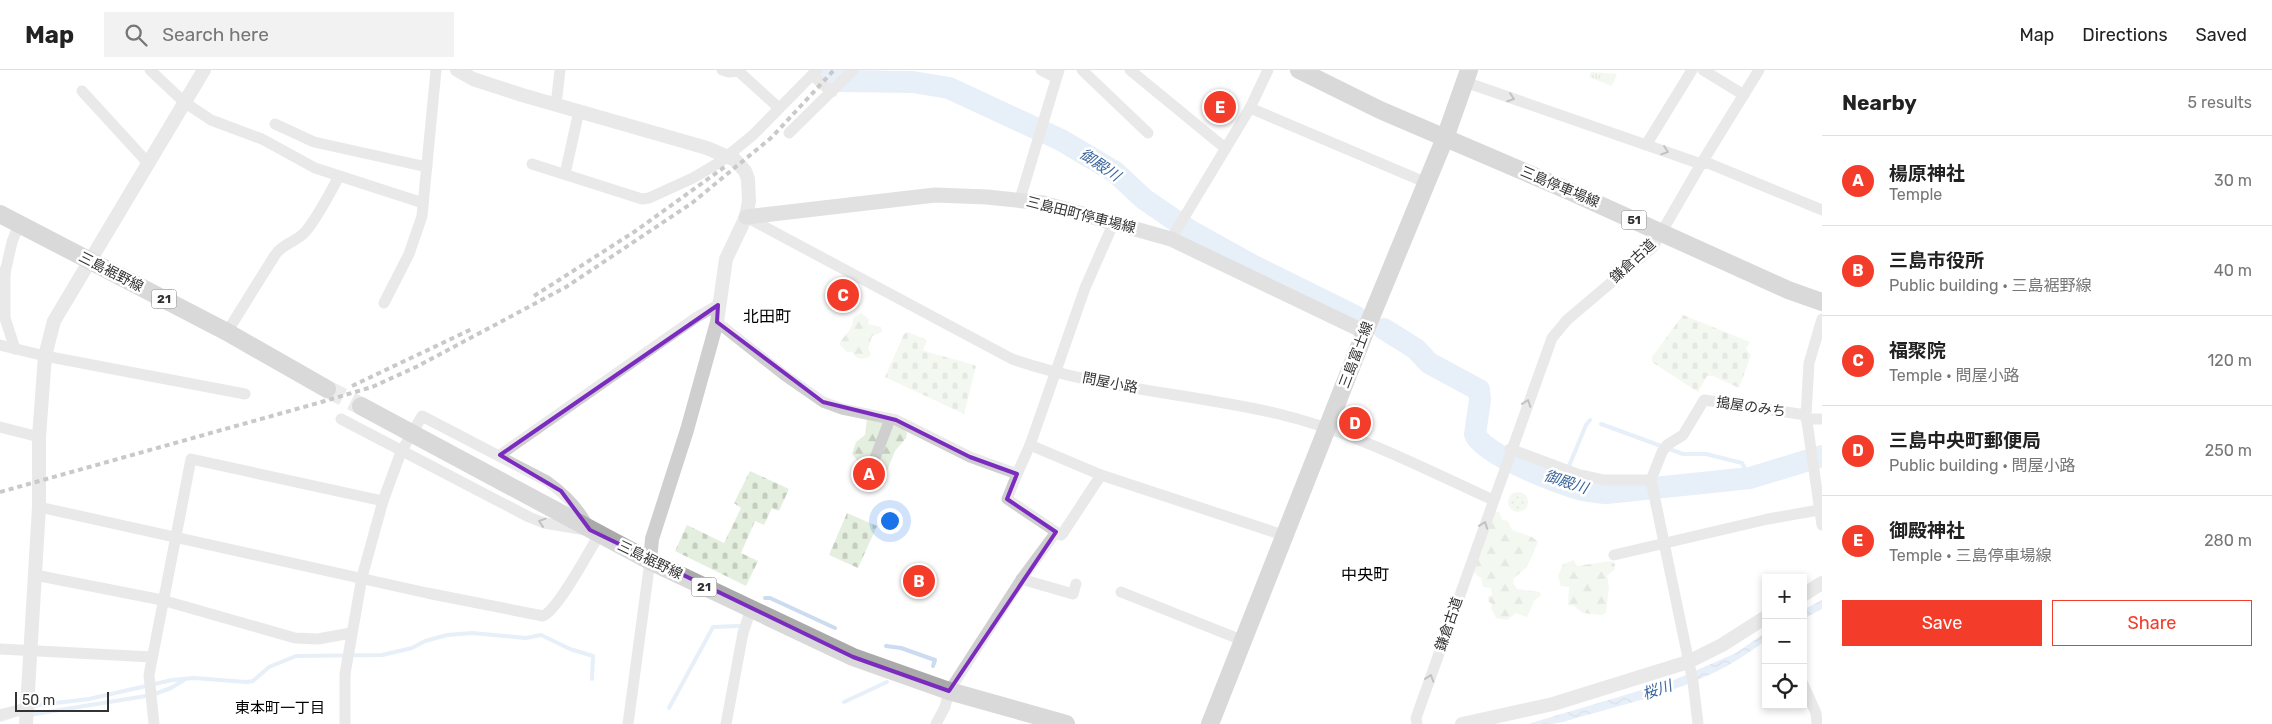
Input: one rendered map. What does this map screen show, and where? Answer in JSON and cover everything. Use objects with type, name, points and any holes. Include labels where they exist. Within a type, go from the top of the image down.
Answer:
[{"type":"main road","name":"三島停車場線","points":[[1299,70],[1380,110],[1662,232],[1788,290],[1822,302]]},
{"type":"main road","name":"三島富士線","points":[[1210,724],[1286,536],[1365,332],[1445,138],[1467,76]]},
{"type":"main road","name":"三島田町停車場線","points":[[746,217],[935,195],[1020,199],[1043,203],[1171,239],[1365,332]]},
{"type":"main road","name":"三島裾野線","points":[[0,214],[227,332],[327,389]]},
{"type":"main road","name":"三島裾野線","points":[[361,406],[650,561],[853,657],[949,691],[1066,724]]},
{"type":"street","points":[[150,70],[184,102],[211,120],[262,140],[304,163],[423,203]]},
{"type":"street","points":[[26,724],[39,507],[39,437],[45,356],[54,322],[73,287],[92,261],[204,70]]},
{"type":"street","points":[[384,303],[414,240],[422,216],[436,70]]},
{"type":"street","points":[[457,70],[473,79],[556,105],[707,148],[727,156],[745,171],[748,179],[749,201],[746,217],[726,260],[717,322],[687,430],[652,539],[628,724]]},
{"type":"street","points":[[556,105],[560,70]]},
{"type":"street","points":[[722,70],[729,72],[738,70],[779,108]]},
{"type":"street","points":[[789,133],[853,70]]},
{"type":"street","points":[[1020,199],[1058,74],[1041,70]]},
{"type":"street","points":[[1082,70],[1148,133]]},
{"type":"street","points":[[1130,70],[1225,148]]},
{"type":"street","points":[[1171,239],[1250,108],[1268,70]]},
{"type":"street","points":[[1646,145],[1692,70]]},
{"type":"street","points":[[1703,70],[1744,95]]},
{"type":"street","name":"鎌倉古道","points":[[1417,724],[1416,718],[1503,468],[1552,338],[1567,320],[1653,247],[1759,70]]},
{"type":"street","points":[[532,164],[645,199],[709,170],[753,135],[815,72],[832,92]]},
{"type":"street","points":[[1467,76],[1646,145],[1701,164],[1708,163],[1822,210]]},
{"type":"street","points":[[82,91],[148,163]]},
{"type":"street","points":[[1250,108],[1427,183]]},
{"type":"street","points":[[565,174],[579,111]]},
{"type":"street","points":[[275,124],[314,142],[427,167]]},
{"type":"street","points":[[227,332],[275,254],[280,248],[306,232],[339,176]]},
{"type":"street","name":"問屋小路","points":[[746,217],[998,353],[1056,373],[1277,414],[1328,428],[1372,445],[1493,500]]},
{"type":"street","points":[[1101,475],[1061,534],[1007,499],[1030,444],[1086,287],[1114,222]]},
{"type":"street","points":[[15,349],[5,318],[2,273],[19,224]]},
{"type":"street","points":[[500,455],[696,317],[718,305]]},
{"type":"street","points":[[1822,319],[1809,363],[1806,417],[1822,525]]},
{"type":"street","points":[[717,322],[784,375],[823,402],[842,409],[890,419],[970,457],[1017,474]]},
{"type":"street","points":[[0,345],[45,356],[245,394]]},
{"type":"street","name":"搗屋のみち","points":[[1652,486],[1665,449],[1683,435],[1704,400],[1822,419]]},
{"type":"street","points":[[345,724],[345,674],[362,577],[383,501],[404,448],[422,416],[500,455],[561,491],[594,532]]},
{"type":"street","points":[[341,419],[404,448],[544,523],[594,532]]},
{"type":"street","points":[[875,458],[890,419]]},
{"type":"street","points":[[0,427],[39,437]]},
{"type":"street","points":[[1030,444],[1101,475],[1286,536]]},
{"type":"street","points":[[1510,451],[1578,474],[1604,480],[1652,486],[1662,543],[1691,673],[1698,724]]},
{"type":"street","points":[[154,724],[149,684],[152,657],[191,459],[383,501]]},
{"type":"street","points":[[39,507],[362,577],[427,593],[544,616],[552,610],[568,587],[594,532]]},
{"type":"street","points":[[1614,555],[1820,510]]},
{"type":"street","points":[[936,724],[945,707],[949,691],[1021,579],[1056,532]]},
{"type":"street","points":[[35,575],[162,600],[295,638],[318,639],[351,634]]},
{"type":"street","points":[[1021,579],[1073,594],[1076,584]]},
{"type":"street","points":[[1807,593],[1821,588]]},
{"type":"street","points":[[1121,592],[1244,641]]},
{"type":"street","points":[[726,724],[743,633],[751,609]]},
{"type":"street","points":[[1462,724],[1691,673],[1722,645],[1762,621]]},
{"type":"street","points":[[0,650],[152,657]]},
{"type":"street","points":[[1807,693],[1817,724]]},
{"type":"street","points":[[1812,704],[1822,696]]},
{"type":"street","points":[[0,715],[26,708]]},
{"type":"highlighted area","points":[[718,305],[717,322],[823,402],[896,420],[970,457],[1017,474],[1007,499],[1056,532],[949,691],[853,657],[590,530],[561,491],[500,455]]},
{"type":"green space","points":[[1591,72],[1617,74],[1612,86],[1589,77]]},
{"type":"green space","points":[[861,313],[869,319],[868,324],[881,327],[882,332],[872,336],[868,348],[871,354],[869,357],[862,359],[856,357],[852,352],[847,352],[839,344],[850,329],[853,318]]},
{"type":"green space","points":[[1683,315],[1750,342],[1746,349],[1751,355],[1739,388],[1713,376],[1707,376],[1698,392],[1652,362],[1652,357]]},
{"type":"green space","points":[[908,332],[927,340],[923,350],[976,366],[964,414],[885,377],[904,334]]},
{"type":"green space","points":[[867,418],[903,428],[907,433],[906,438],[895,451],[885,476],[882,476],[883,471],[879,470],[880,460],[868,456],[864,463],[859,463],[852,454],[856,442],[865,435]]},
{"type":"green space","points":[[750,471],[789,489],[779,511],[772,508],[764,525],[755,521],[741,553],[758,561],[746,586],[675,551],[687,525],[724,543],[741,508],[734,503]]},
{"type":"green space","points":[[1514,492],[1522,492],[1528,498],[1528,506],[1522,512],[1514,512],[1508,506],[1508,498]]},
{"type":"green space","points":[[1495,512],[1499,512],[1502,520],[1508,521],[1512,530],[1532,537],[1538,542],[1527,567],[1514,578],[1513,583],[1517,589],[1540,592],[1541,595],[1534,601],[1527,617],[1516,613],[1507,620],[1496,618],[1488,597],[1492,595],[1491,588],[1483,587],[1481,577],[1476,575],[1473,569],[1477,564],[1476,557]]},
{"type":"green space","points":[[847,513],[877,526],[858,568],[829,555]]},
{"type":"green space","points":[[1574,560],[1577,566],[1611,561],[1615,564],[1615,569],[1607,576],[1609,587],[1606,612],[1602,615],[1583,613],[1574,606],[1568,605],[1569,587],[1561,586],[1558,576],[1563,564]]},
{"type":"water","points":[[1822,600],[1822,609],[1807,617],[1807,608]]},
{"type":"water","name":"桜川","points":[[1762,635],[1762,644],[1727,666],[1688,684],[1563,722],[1528,724],[1672,681],[1736,653]]},
{"type":"waterway","name":"御殿川","points":[[824,70],[834,79],[840,81],[913,82],[949,88],[1061,140],[1115,172],[1144,199],[1189,230],[1252,265],[1355,316]]},
{"type":"waterway","name":"御殿川","points":[[1384,329],[1416,349],[1429,363],[1479,390],[1480,400],[1475,434],[1492,451],[1523,468],[1583,490],[1606,493],[1750,478],[1822,456]]},
{"type":"waterway","points":[[1569,466],[1586,425],[1590,420]]},
{"type":"waterway","points":[[1601,424],[1683,454],[1706,454],[1742,463],[1750,478]]},
{"type":"waterway","name":"御殿川","points":[[1564,483],[1566,477]]},
{"type":"waterway","points":[[765,598],[770,598],[835,628]]},
{"type":"waterway","points":[[669,708],[713,627],[739,626]]},
{"type":"waterway","points":[[31,708],[39,705],[89,699],[172,680],[194,678],[253,681],[269,667],[296,656],[382,655],[412,648],[425,641],[447,635],[472,633],[526,638],[541,635],[570,649],[593,656],[592,679]]},
{"type":"waterway","points":[[886,646],[901,648],[935,660],[933,666]]},
{"type":"waterway","points":[[29,715],[152,695],[171,688],[184,680]]},
{"type":"waterway","points":[[844,702],[887,682]]},
{"type":"waterway","points":[[0,720],[22,713]]},
{"type":"tunnel","points":[[327,389],[361,406]]},
{"type":"railway","points":[[0,492],[372,387],[416,367],[566,287],[692,203],[772,137],[834,70]]},
{"type":"railway","points":[[534,296],[634,232],[726,166]]},
{"type":"railway","points":[[352,386],[474,328]]},
{"type":"place","name":"御殿神社","points":[[1220,107]]},
{"type":"place","name":"福聚院","points":[[843,295]]},
{"type":"place","name":"三島中央町郵便局","points":[[1355,423]]},
{"type":"place","name":"楊原神社","points":[[869,474]]},
{"type":"place","name":"三島市役所","points":[[919,581]]},
{"type":"district","name":"北田町","points":[[767,316]]},
{"type":"district","name":"中央町","points":[[1365,574]]},
{"type":"district","name":"東本町一丁目","points":[[280,708]]}]
